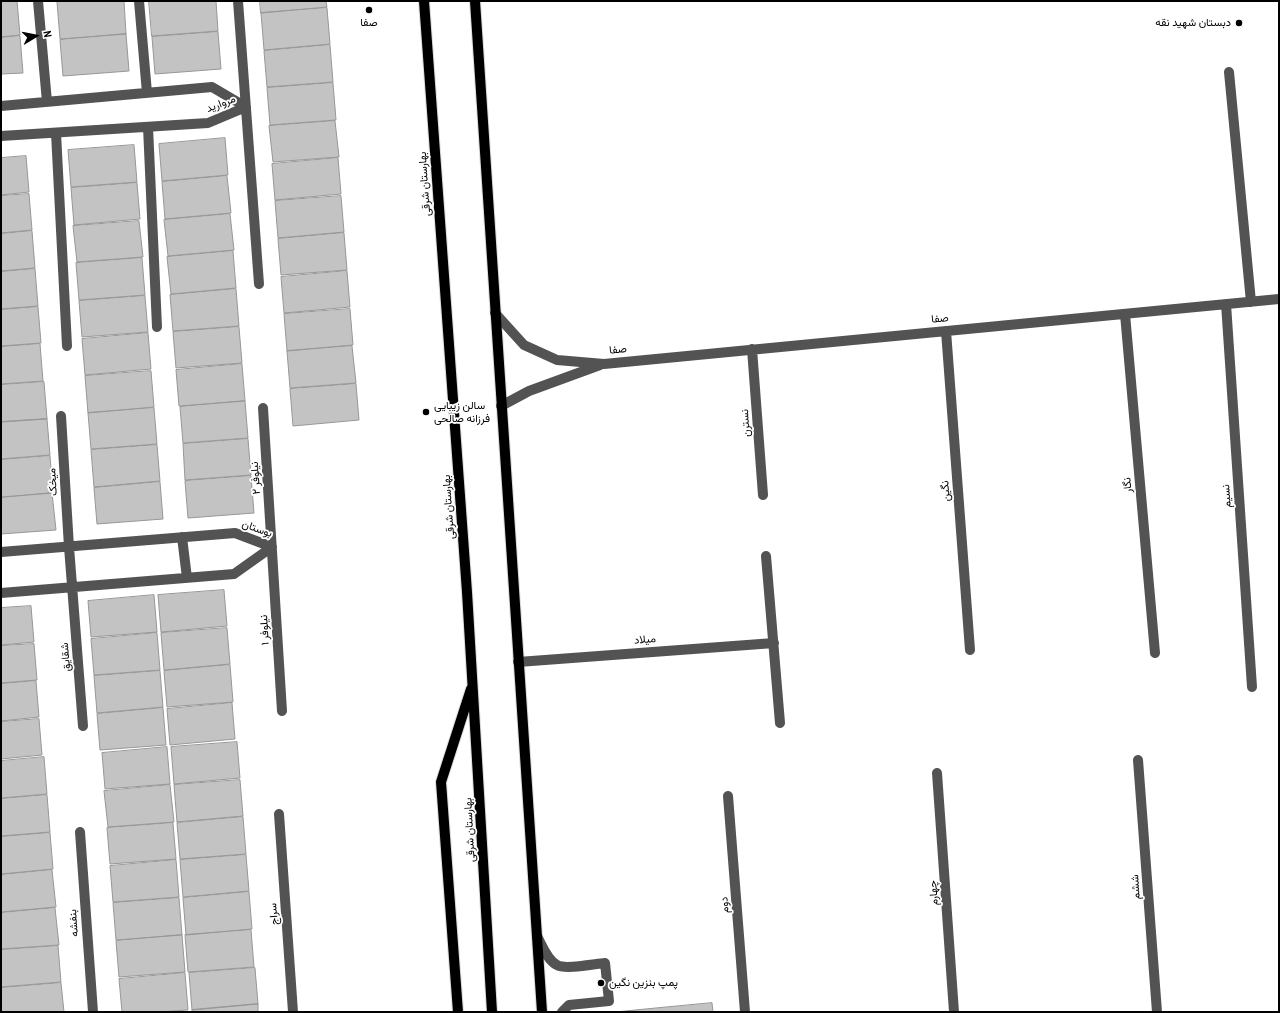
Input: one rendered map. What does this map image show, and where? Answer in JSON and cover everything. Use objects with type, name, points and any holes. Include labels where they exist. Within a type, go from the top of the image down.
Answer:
[{"type":"main road","name":"بهارستان شرقی","points":[[424,1],[473,684],[492,1012]]},
{"type":"main road","points":[[475,1],[542,1012]]},
{"type":"main road","points":[[458,1012],[441,782],[473,684]]},
{"type":"street","points":[[38,1],[48,102]]},
{"type":"street","points":[[139,1],[147,93]]},
{"type":"street","points":[[238,1],[259,284]]},
{"type":"street","points":[[1229,72],[1251,302]]},
{"type":"street","name":"مروارید","points":[[1,106],[212,87],[246,107]]},
{"type":"street","name":"مروارید","points":[[1,136],[208,122],[246,107]]},
{"type":"street","points":[[148,126],[157,328]]},
{"type":"street","points":[[56,133],[67,346]]},
{"type":"street","name":"صفا","points":[[604,364],[1279,299]]},
{"type":"street","name":"نسیم","points":[[1226,304],[1252,687]]},
{"type":"street","points":[[495,313],[524,345],[557,360],[604,364]]},
{"type":"street","name":"نگار","points":[[1125,314],[1155,653]]},
{"type":"street","name":"نگین","points":[[946,331],[970,650]]},
{"type":"street","name":"نسترن","points":[[752,349],[763,495]]},
{"type":"street","points":[[501,406],[529,391],[604,364]]},
{"type":"street","name":"نیلوفر ۲","points":[[263,408],[272,547]]},
{"type":"street","name":"میخک","points":[[62,416],[72,587]]},
{"type":"street","name":"بوستان","points":[[1,552],[235,533],[272,547]]},
{"type":"street","points":[[182,537],[187,578]]},
{"type":"street","name":"بوستان","points":[[1,593],[234,574],[272,547]]},
{"type":"street","name":"نیلوفر ۱","points":[[272,547],[282,711]]},
{"type":"street","points":[[766,556],[780,723]]},
{"type":"street","name":"شقایق","points":[[72,587],[84,726]]},
{"type":"street","name":"میلاد","points":[[518,662],[774,643]]},
{"type":"street","name":"ششم","points":[[1138,760],[1157,1012]]},
{"type":"street","name":"چهارم","points":[[937,773],[954,1012]]},
{"type":"street","name":"دوم","points":[[728,796],[745,1012]]},
{"type":"street","name":"سراج","points":[[279,814],[293,1012]]},
{"type":"street","name":"بنفشه","points":[[80,832],[93,1012]]},
{"type":"street","points":[[538,936],[548,957],[556,965],[563,967],[605,963],[609,1001],[569,1005],[562,1012]]},
{"type":"building","points":[[1,1],[17,1],[20,35],[1,37]]},
{"type":"building","points":[[124,1],[126,34],[60,39],[57,2]]},
{"type":"building","points":[[149,1],[216,1],[218,31],[152,36]]},
{"type":"building","points":[[260,1],[326,1],[327,7],[261,13]]},
{"type":"building","points":[[327,8],[330,44],[264,50],[261,13]]},
{"type":"building","points":[[218,32],[221,69],[155,74],[152,37]]},
{"type":"building","points":[[126,34],[129,71],[63,76],[60,40]]},
{"type":"building","points":[[20,36],[23,73],[1,74],[1,38]]},
{"type":"building","points":[[330,45],[333,82],[267,87],[264,51]]},
{"type":"building","points":[[333,83],[336,120],[270,125],[267,88]]},
{"type":"building","points":[[335,121],[339,157],[273,162],[269,126]]},
{"type":"building","points":[[225,138],[228,175],[162,181],[159,144]]},
{"type":"building","points":[[134,145],[137,182],[71,187],[68,150]]},
{"type":"building","points":[[26,156],[29,192],[1,195],[1,158]]},
{"type":"building","points":[[338,158],[341,194],[275,200],[272,164]]},
{"type":"building","points":[[227,176],[231,213],[165,219],[162,182]]},
{"type":"building","points":[[137,183],[140,219],[74,225],[71,188]]},
{"type":"building","points":[[29,194],[32,230],[1,233],[1,196]]},
{"type":"building","points":[[341,196],[344,232],[278,238],[275,201]]},
{"type":"building","points":[[230,214],[234,250],[168,256],[164,220]]},
{"type":"building","points":[[139,221],[143,257],[77,262],[73,226]]},
{"type":"building","points":[[32,231],[35,268],[1,271],[1,234]]},
{"type":"building","points":[[344,233],[347,270],[281,275],[278,239]]},
{"type":"building","points":[[233,251],[236,288],[171,294],[167,257]]},
{"type":"building","points":[[142,258],[145,295],[79,300],[76,263]]},
{"type":"building","points":[[35,269],[38,306],[1,309],[1,272]]},
{"type":"building","points":[[347,271],[350,307],[284,313],[281,277]]},
{"type":"building","points":[[236,289],[239,326],[173,331],[170,295]]},
{"type":"building","points":[[145,296],[148,332],[82,337],[79,301]]},
{"type":"building","points":[[38,307],[41,343],[1,346],[1,310]]},
{"type":"building","points":[[350,309],[353,345],[287,351],[284,314]]},
{"type":"building","points":[[239,327],[242,363],[176,368],[173,332]]},
{"type":"building","points":[[148,333],[151,369],[85,375],[82,339]]},
{"type":"building","points":[[40,344],[43,381],[1,384],[1,347]]},
{"type":"building","points":[[352,346],[356,383],[290,388],[287,351]]},
{"type":"building","points":[[242,364],[245,401],[179,406],[176,370]]},
{"type":"building","points":[[151,371],[154,407],[88,413],[85,376]]},
{"type":"building","points":[[44,382],[47,419],[1,422],[1,385]]},
{"type":"building","points":[[356,384],[359,420],[293,426],[290,389]]},
{"type":"building","points":[[245,401],[248,438],[183,443],[180,407]]},
{"type":"building","points":[[154,408],[157,444],[91,449],[88,413]]},
{"type":"building","points":[[47,419],[50,455],[1,459],[1,422]]},
{"type":"building","points":[[248,439],[251,475],[185,480],[183,444]]},
{"type":"building","points":[[157,445],[160,481],[94,487],[91,450]]},
{"type":"building","points":[[50,456],[53,493],[1,497],[1,460]]},
{"type":"building","points":[[251,476],[254,513],[188,518],[185,481]]},
{"type":"building","points":[[160,482],[163,519],[97,524],[94,488]]},
{"type":"building","points":[[52,493],[56,530],[1,534],[1,498]]},
{"type":"building","points":[[224,590],[227,626],[161,632],[158,595]]},
{"type":"building","points":[[154,595],[157,632],[91,637],[88,601]]},
{"type":"building","points":[[31,606],[34,642],[1,645],[1,608]]},
{"type":"building","points":[[227,628],[230,664],[164,670],[161,633]]},
{"type":"building","points":[[157,633],[160,670],[94,675],[91,639]]},
{"type":"building","points":[[34,644],[37,680],[1,683],[1,646]]},
{"type":"building","points":[[230,665],[233,702],[167,707],[164,671]]},
{"type":"building","points":[[160,671],[163,707],[97,713],[94,676]]},
{"type":"building","points":[[36,681],[39,717],[1,721],[1,684]]},
{"type":"building","points":[[232,703],[235,739],[170,745],[167,709]]},
{"type":"building","points":[[163,708],[166,745],[100,750],[97,714]]},
{"type":"building","points":[[39,719],[42,755],[1,759],[1,722]]},
{"type":"building","points":[[237,742],[240,778],[174,784],[171,747]]},
{"type":"building","points":[[167,747],[170,784],[105,789],[102,753]]},
{"type":"building","points":[[44,757],[47,794],[1,798],[1,761]]},
{"type":"building","points":[[240,780],[243,816],[177,822],[174,785]]},
{"type":"building","points":[[170,785],[174,822],[108,827],[104,791]]},
{"type":"building","points":[[47,795],[50,832],[1,836],[1,799]]},
{"type":"building","points":[[243,817],[246,854],[180,859],[177,823]]},
{"type":"building","points":[[173,823],[176,859],[110,864],[107,828]]},
{"type":"building","points":[[50,833],[53,869],[1,874],[1,837]]},
{"type":"building","points":[[246,855],[249,891],[183,897],[180,860]]},
{"type":"building","points":[[176,860],[179,897],[113,902],[110,866]]},
{"type":"building","points":[[52,870],[56,907],[1,912],[1,875]]},
{"type":"building","points":[[249,892],[252,929],[186,935],[183,898]]},
{"type":"building","points":[[179,898],[182,935],[116,940],[113,903]]},
{"type":"building","points":[[55,908],[59,945],[1,949],[1,913]]},
{"type":"building","points":[[251,930],[254,967],[188,972],[185,935]]},
{"type":"building","points":[[182,935],[185,972],[119,977],[116,941]]},
{"type":"building","points":[[58,946],[61,982],[1,987],[1,950]]},
{"type":"building","points":[[255,968],[258,1004],[192,1010],[189,973]]},
{"type":"building","points":[[185,973],[188,1010],[122,1012],[119,979]]},
{"type":"building","points":[[61,983],[64,1012],[1,1012],[1,988]]},
{"type":"building","points":[[712,1003],[713,1012],[616,1012],[635,1010]]},
{"type":"building","points":[[258,1004],[258,1012],[192,1012],[192,1010]]},
{"type":"place","name":"صفا","points":[[369,10]]},
{"type":"place","name":"دبستان شهید نقه","points":[[1239,23]]},
{"type":"place","name":"سالن زیبایی فرزانه صالحی","points":[[426,412]]},
{"type":"place","name":"پمپ بنزین نگین","points":[[601,983]]}]
